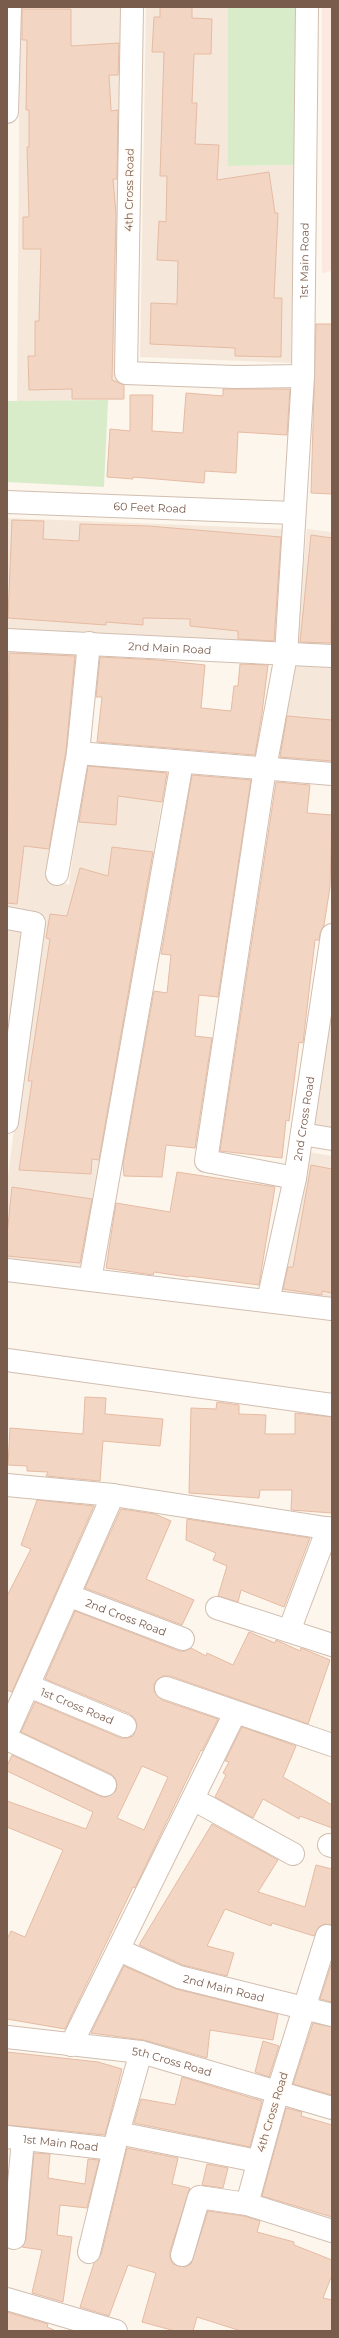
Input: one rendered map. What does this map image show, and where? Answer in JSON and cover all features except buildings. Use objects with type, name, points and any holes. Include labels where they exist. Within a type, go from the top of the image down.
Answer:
[{"type":"street","points":[[7,112],[10,7]]},
{"type":"street","name":"4th Cross Road","points":[[132,7],[126,373],[235,377],[303,376]]},
{"type":"street","name":"1st Main Road","points":[[294,1178],[206,1161],[266,768],[286,655],[303,376],[307,7]]},
{"type":"street","name":"60 Feet Road","points":[[7,502],[294,513]]},
{"type":"street","name":"2nd Main Road","points":[[7,640],[89,643],[286,655],[332,656]]},
{"type":"street","points":[[57,874],[78,753],[89,643]]},
{"type":"street","points":[[78,753],[332,774]]},
{"type":"street","points":[[90,1280],[182,762]]},
{"type":"street","points":[[7,918],[34,923],[7,1122]]},
{"type":"street","name":"2nd Cross Road","points":[[268,1301],[302,1134],[332,935]]},
{"type":"street","points":[[302,1134],[332,1140]]},
{"type":"street","points":[[7,1270],[332,1309]]},
{"type":"street","points":[[7,1360],[332,1405]]},
{"type":"street","points":[[7,1485],[113,1495],[330,1528],[288,1631]]},
{"type":"street","points":[[7,1734],[70,1596],[113,1495]]},
{"type":"street","name":"2nd Cross Road","points":[[70,1596],[183,1639]]},
{"type":"street","points":[[217,1608],[332,1645]]},
{"type":"street","name":"1st Cross Road","points":[[29,1686],[125,1726]]},
{"type":"street","points":[[166,1688],[235,1713],[332,1745]]},
{"type":"street","points":[[72,2045],[235,1713]]},
{"type":"street","points":[[7,1739],[105,1786]]},
{"type":"street","points":[[193,1799],[293,1854]]},
{"type":"street","name":"4th Cross Road","points":[[247,2204],[257,2162],[278,2091],[327,1936]]},
{"type":"street","name":"2nd Main Road","points":[[119,1950],[179,1977],[305,2007],[332,2015]]},
{"type":"street","name":"5th Cross Road","points":[[7,2037],[141,2052],[332,2108]]},
{"type":"street","points":[[89,2252],[116,2141],[141,2052]]},
{"type":"street","points":[[14,2238],[15,2139]]},
{"type":"street","name":"1st Main Road","points":[[15,2139],[116,2141],[257,2162]]},
{"type":"street","points":[[182,2255],[199,2197],[247,2204],[332,2231]]},
{"type":"street","points":[[7,2299],[65,2324],[116,2331]]},
{"type":"shaded area","points":[[20,7],[125,7],[122,400],[17,401]]},
{"type":"shaded area","points":[[146,7],[228,7],[228,166],[295,165],[291,363],[140,357]]},
{"type":"shaded area","points":[[322,7],[332,7],[332,271],[322,273]]},
{"type":"shaded area","points":[[7,518],[287,529],[281,650],[7,636]]},
{"type":"shaded area","points":[[307,529],[332,532],[332,651],[295,650]]},
{"type":"shaded area","points":[[7,644],[84,649],[52,879],[69,885],[85,760],[167,769],[87,1270],[7,1261],[7,1184],[42,914],[7,910]]},
{"type":"shaded area","points":[[294,661],[332,662],[332,770],[272,764]]},
{"type":"shaded area","points":[[7,927],[29,930],[7,1077]]},
{"type":"shaded area","points":[[332,967],[332,1136],[308,1131]]},
{"type":"shaded area","points":[[308,1152],[332,1156],[332,1303],[279,1297]]},
{"type":"green space","points":[[228,7],[296,7],[295,165],[228,166]]},
{"type":"green space","points":[[108,400],[104,487],[7,482],[7,401]]}]
